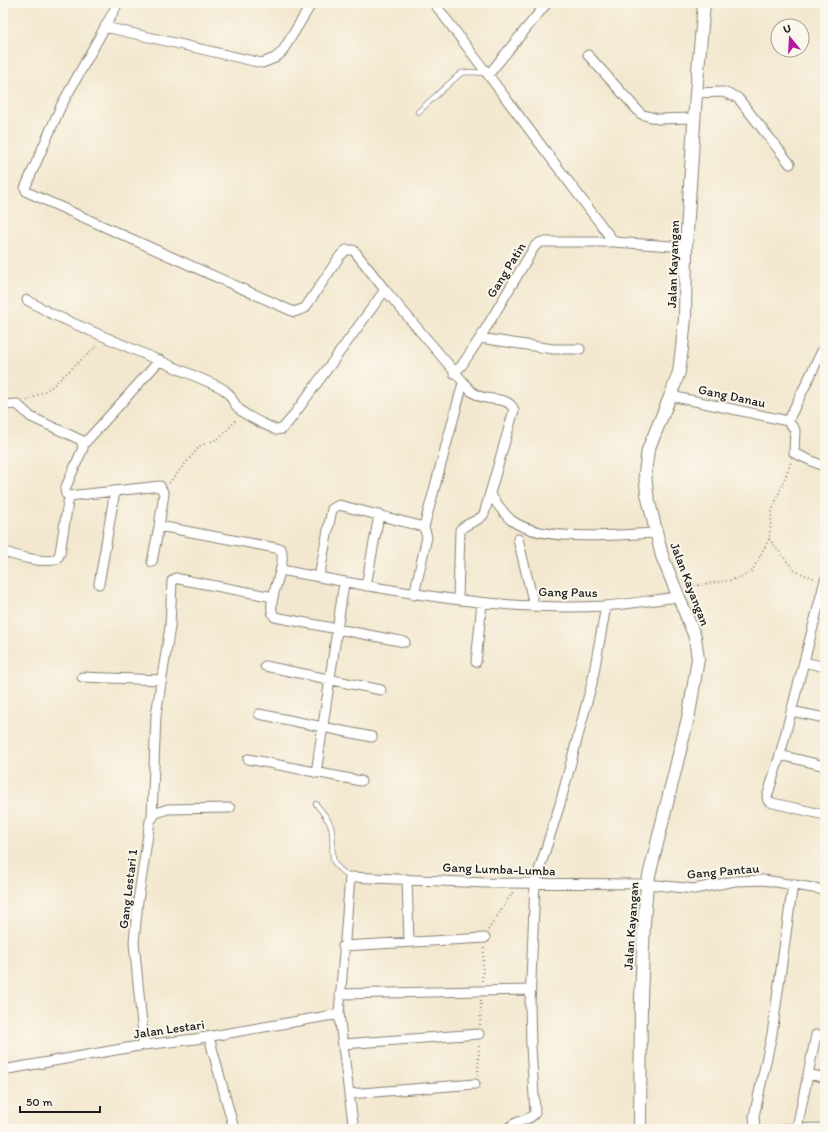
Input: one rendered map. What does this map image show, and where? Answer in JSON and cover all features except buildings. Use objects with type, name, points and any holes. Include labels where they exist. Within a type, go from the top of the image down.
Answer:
[{"type":"street","points":[[118,3],[61,106],[25,185],[27,192],[294,312],[305,308],[340,256],[346,250],[353,250],[454,373],[471,391],[478,396],[504,400],[512,405],[514,410],[484,514],[480,519],[465,525],[460,530],[458,599]]},
{"type":"street","points":[[105,27],[262,63],[269,62],[282,52],[312,3]]},
{"type":"street","points":[[434,3],[489,74],[614,242]]},
{"type":"street","points":[[489,74],[547,3]]},
{"type":"street","name":"Jalan Kayangan","points":[[640,1129],[641,999],[644,922],[648,884],[689,714],[697,675],[698,659],[696,642],[688,619],[676,593],[656,532],[647,494],[645,465],[653,436],[679,372],[685,318],[686,247],[694,118],[704,3]]},
{"type":"street","points":[[588,55],[641,114],[658,119],[694,118]]},
{"type":"street","points":[[696,93],[723,92],[738,98],[790,164]]},
{"type":"street","name":"Gang Patin","points":[[454,373],[462,365],[480,338],[535,246],[541,242],[614,242],[686,247]]},
{"type":"street","points":[[27,300],[228,391],[236,405],[243,412],[276,430],[282,429],[386,290]]},
{"type":"street","points":[[480,338],[553,349],[580,349]]},
{"type":"street","points":[[825,346],[788,422],[795,430],[794,453],[825,468]]},
{"type":"street","points":[[152,562],[164,490],[160,486],[70,496],[66,494],[65,489],[84,445],[160,360]]},
{"type":"street","points":[[414,595],[426,537],[424,527],[463,383]]},
{"type":"street","name":"Gang Danau","points":[[670,396],[788,422]]},
{"type":"street","points":[[3,405],[17,404],[32,417],[81,440],[84,445]]},
{"type":"street","points":[[99,584],[115,491]]},
{"type":"street","points":[[490,494],[510,519],[529,528],[563,535],[656,532]]},
{"type":"street","points":[[3,551],[12,555],[45,561],[57,559],[60,553],[70,496]]},
{"type":"street","points":[[320,577],[333,507],[339,505],[424,527]]},
{"type":"street","points":[[366,586],[379,515]]},
{"type":"street","points":[[159,526],[279,548],[282,553],[281,570],[273,597],[272,613],[275,617],[405,642]]},
{"type":"street","points":[[518,539],[534,605]]},
{"type":"street","name":"Gang Paus","points":[[281,570],[414,595],[482,603],[606,606],[676,593]]},
{"type":"street","name":"Gang Lestari 1","points":[[144,1045],[134,942],[138,901],[152,817],[156,715],[170,620],[174,579],[273,597]]},
{"type":"street","points":[[825,580],[821,615],[804,662],[780,755],[767,797],[768,801],[825,815]]},
{"type":"street","points":[[316,772],[344,583]]},
{"type":"street","points":[[476,662],[482,603]]},
{"type":"street","points":[[508,1129],[515,1122],[532,1117],[535,1114],[531,1046],[531,990],[535,883],[560,804],[592,683],[606,606]]},
{"type":"street","points":[[804,662],[825,667]]},
{"type":"street","points":[[265,666],[330,678],[381,690]]},
{"type":"street","points":[[82,677],[162,680]]},
{"type":"street","points":[[791,711],[825,718]]},
{"type":"street","points":[[259,714],[372,737]]},
{"type":"street","points":[[780,755],[825,766]]},
{"type":"street","points":[[248,758],[361,781]]},
{"type":"street","points":[[152,817],[156,813],[168,809],[230,808]]},
{"type":"street","points":[[350,876],[339,1014],[354,1129]]},
{"type":"street","name":"Gang Lumba-Lumba","points":[[350,876],[486,884],[648,884]]},
{"type":"street","points":[[407,879],[409,942]]},
{"type":"street","name":"Gang Pantau","points":[[648,884],[694,889],[750,880],[794,884],[825,890]]},
{"type":"street","points":[[755,1129],[754,1116],[772,1034],[794,884]]},
{"type":"street","points":[[344,946],[485,938]]},
{"type":"street","points":[[340,994],[531,990]]},
{"type":"street","name":"Jalan Lestari","points":[[3,1070],[144,1045],[209,1037],[339,1014]]},
{"type":"street","points":[[343,1044],[480,1034]]},
{"type":"street","points":[[797,1128],[816,1035],[825,1035]]},
{"type":"street","points":[[209,1037],[234,1129]]},
{"type":"street","points":[[809,1074],[825,1078]]},
{"type":"street","points":[[349,1094],[475,1084]]},
{"type":"street","points":[[784,1129],[825,1128]]},
{"type":"lane","points":[[418,112],[461,73],[470,72],[489,74]]},
{"type":"lane","points":[[316,804],[331,826],[331,852],[334,864],[350,876]]},
{"type":"path","points":[[17,404],[38,396],[50,388],[106,337]]},
{"type":"path","points":[[164,490],[200,446],[220,438],[243,412]]},
{"type":"path","points":[[676,593],[732,580],[751,573],[769,539],[772,511],[794,453]]},
{"type":"path","points":[[769,539],[795,570],[810,578],[825,580]]},
{"type":"path","points":[[475,1084],[478,1077],[482,990]]}]
